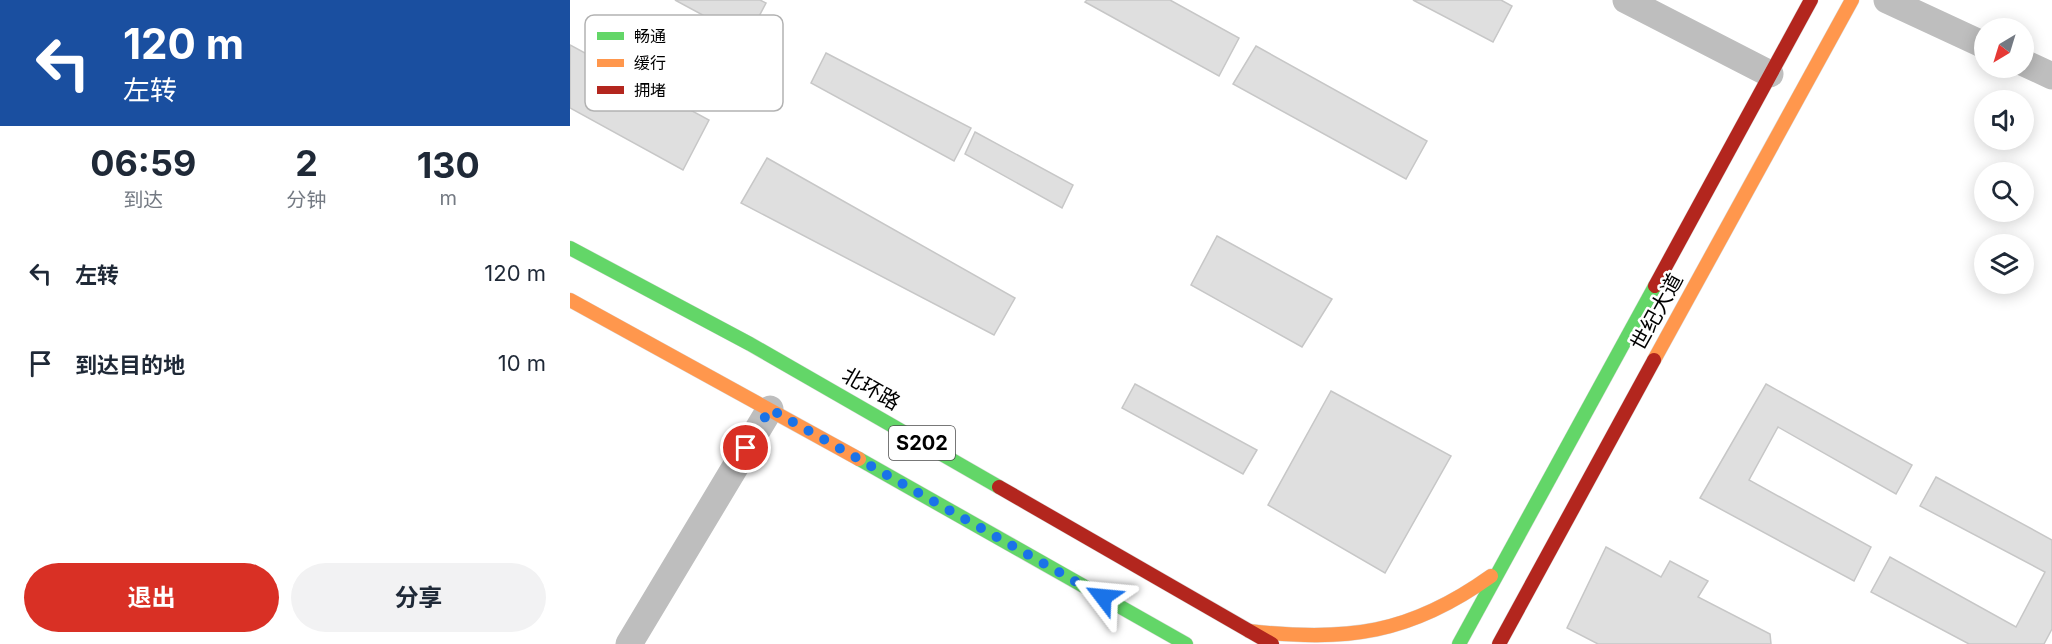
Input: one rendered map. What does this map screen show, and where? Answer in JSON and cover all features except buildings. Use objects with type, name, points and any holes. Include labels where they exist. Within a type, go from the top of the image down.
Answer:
[{"type":"main road","name":"世纪大道","points":[[1459,644],[1811,0]]},
{"type":"main road","name":"世纪大道","points":[[1499,644],[1852,0]]},
{"type":"main road","name":"北环路","points":[[570,248],[750,344],[1272,644]]},
{"type":"main road","name":"S202","points":[[570,300],[770,409],[1186,644]]},
{"type":"main road","points":[[1248,630],[1276,636],[1321,639],[1358,636],[1385,630],[1418,619],[1458,601],[1500,569]]},
{"type":"main road","points":[[1510,644],[1520,605]]},
{"type":"street","points":[[1626,0],[1770,74]]},
{"type":"street","points":[[1887,0],[1974,40]]},
{"type":"street","points":[[2034,68],[2052,76]]},
{"type":"street","points":[[629,644],[770,409]]},
{"type":"traffic: fast","points":[[570,248],[750,344],[999,487]]},
{"type":"traffic: fast","points":[[1459,644],[1655,286]]},
{"type":"traffic: fast","points":[[859,459],[1186,644]]},
{"type":"traffic: slow","points":[[1654,360],[1852,0]]},
{"type":"traffic: slow","points":[[570,300],[859,459]]},
{"type":"traffic: slow","points":[[1249,631],[1317,635],[1347,634],[1376,629],[1405,622],[1433,611],[1491,576]]},
{"type":"traffic: jam","points":[[1655,286],[1811,0]]},
{"type":"traffic: jam","points":[[1499,644],[1654,360]]},
{"type":"traffic: jam","points":[[999,487],[1272,644]]},
{"type":"route","points":[[746,448],[770,409],[1103,597]]}]
